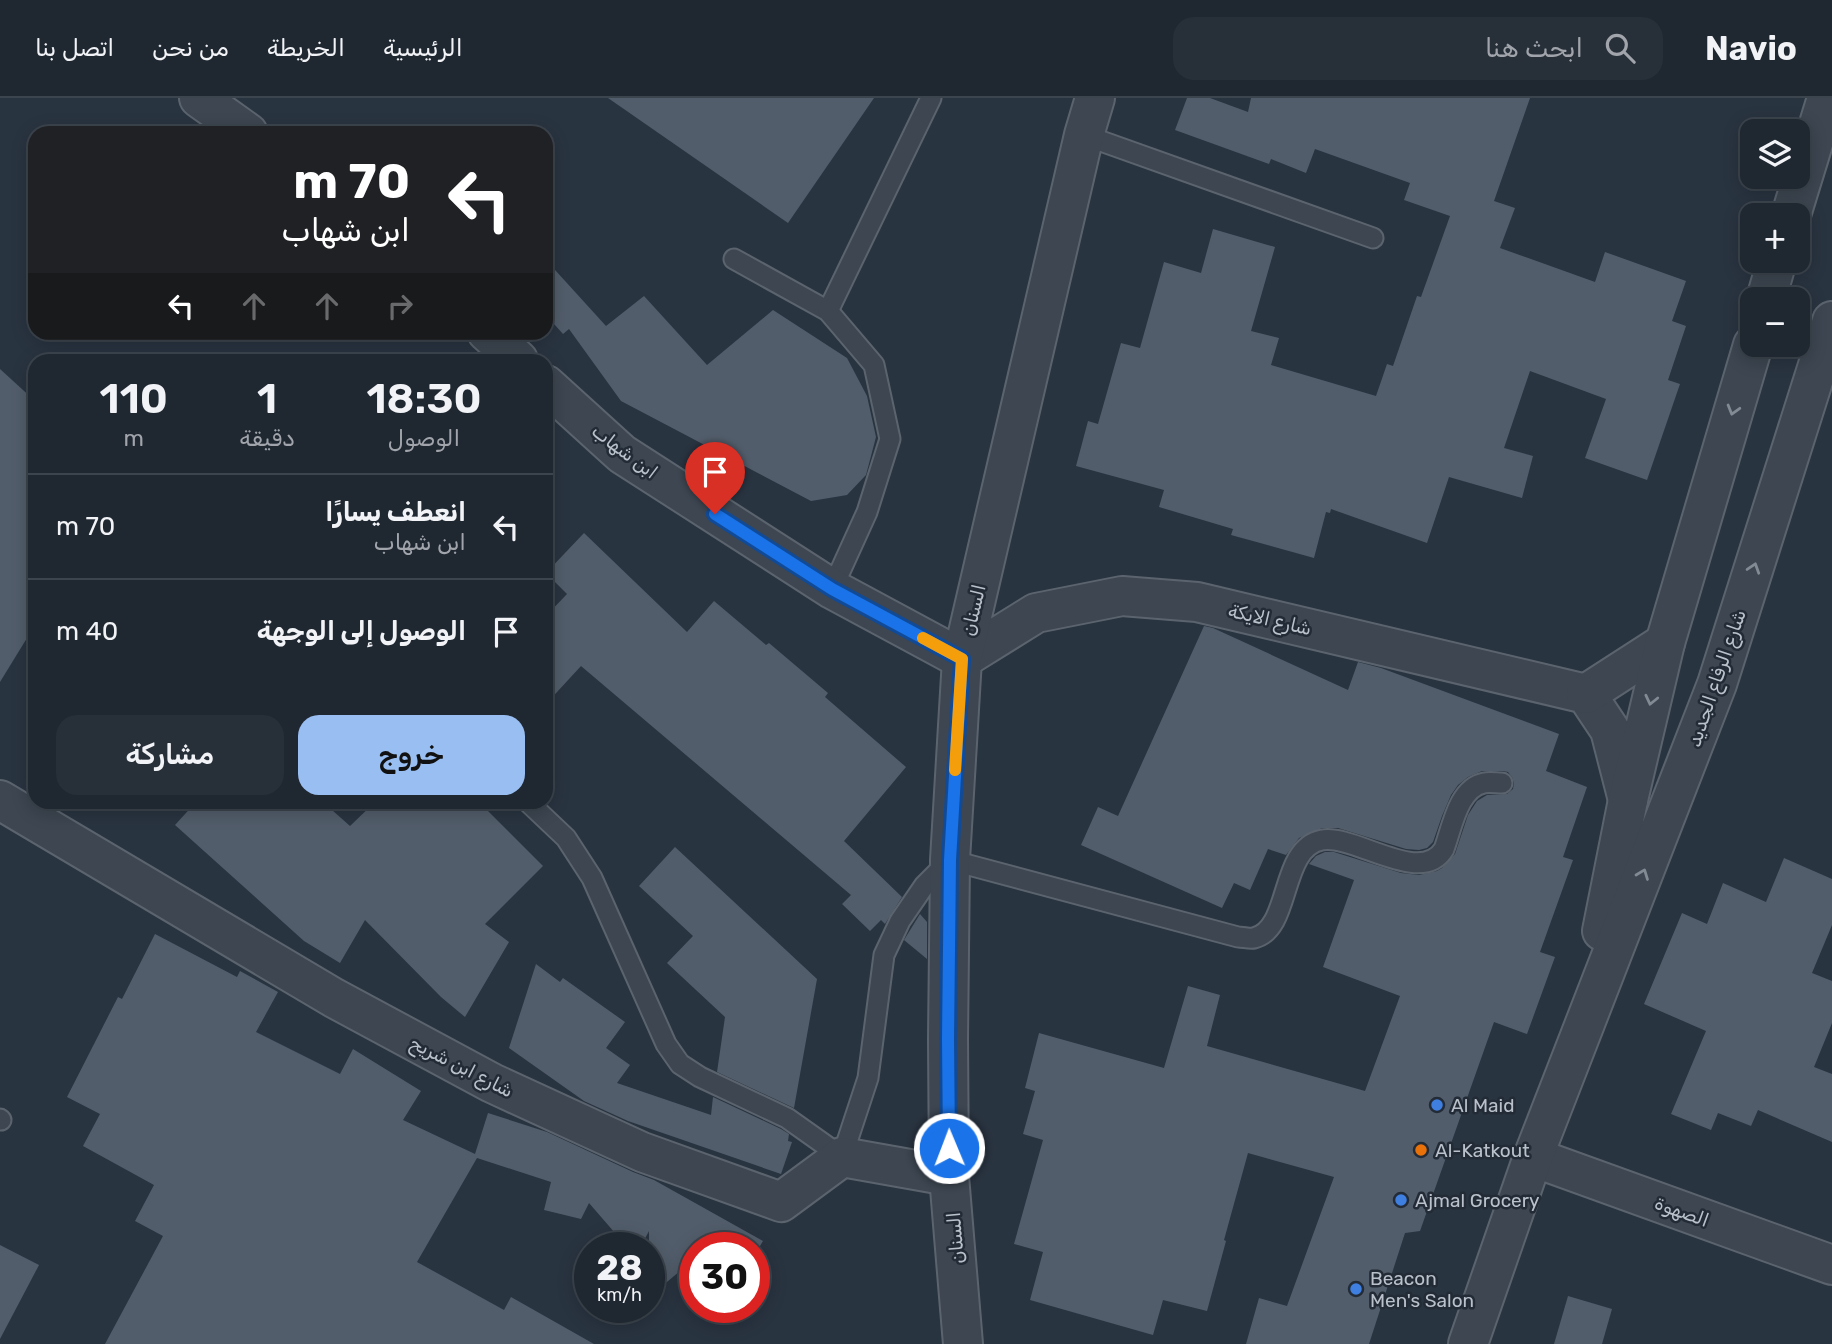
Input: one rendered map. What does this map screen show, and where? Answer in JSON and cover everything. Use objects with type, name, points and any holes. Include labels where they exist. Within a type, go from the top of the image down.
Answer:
[{"type":"street","points":[[199,98],[238,126]]},
{"type":"street","name":"السنان","points":[[963,1344],[949,1176],[948,1039],[950,860],[962,659],[1084,135],[1095,98]]},
{"type":"street","points":[[1795,203],[1827,98]]},
{"type":"street","name":"شارع الرفاع الجديد","points":[[1468,1344],[1533,1157],[1717,684],[1832,321]]},
{"type":"street","points":[[496,340],[512,354]]},
{"type":"street","name":"شارع الرفاع الجديد","points":[[1583,1029],[1628,800],[1665,642],[1749,357]]},
{"type":"street","name":"ابن شهاب","points":[[553,391],[622,454],[832,589],[962,659]]},
{"type":"street","name":"شارع الايكة","points":[[962,659],[1036,613],[1122,596],[1197,602],[1586,694]]},
{"type":"street","points":[[1628,800],[1610,730],[1586,694],[1665,642]]},
{"type":"street","name":"شارع ابن شريح","points":[[0,800],[334,999],[492,1083],[642,1152],[781,1202],[842,1157]]},
{"type":"street","points":[[842,1157],[949,1176]]},
{"type":"street","name":"الصهوة","points":[[1533,1157],[1832,1265]]},
{"type":"lane","points":[[828,311],[932,98]]},
{"type":"lane","points":[[1084,135],[1373,238]]},
{"type":"lane","points":[[733,259],[828,311],[874,365],[890,439],[867,512],[832,589]]},
{"type":"lane","points":[[535,809],[566,838],[592,877],[666,1044],[680,1064],[700,1077],[788,1118],[842,1157],[868,1078],[884,955],[900,921],[924,886],[950,860],[1238,937],[1254,938],[1269,930],[1277,915],[1291,870],[1306,848],[1321,840],[1337,840],[1409,863],[1426,863],[1440,855],[1444,849],[1460,804],[1470,789],[1485,782],[1502,783]]},
{"type":"building","points":[[608,98],[874,98],[788,223]]},
{"type":"building","points":[[1187,98],[1210,98],[1248,112],[1251,98],[1530,98],[1494,201],[1515,208],[1500,248],[1595,282],[1605,252],[1686,281],[1672,321],[1686,326],[1668,380],[1680,384],[1647,480],[1585,458],[1606,399],[1530,371],[1504,448],[1533,456],[1522,498],[1449,477],[1427,543],[1331,509],[1330,513],[1326,512],[1314,558],[1231,535],[1233,529],[1159,507],[1164,490],[1076,466],[1088,421],[1098,424],[1121,343],[1140,348],[1164,262],[1201,273],[1213,229],[1275,247],[1251,331],[1279,338],[1271,365],[1376,396],[1387,364],[1393,366],[1417,296],[1421,297],[1450,216],[1404,200],[1410,183],[1315,149],[1306,173],[1271,159],[1269,164],[1175,130]]},
{"type":"building","points":[[553,268],[606,326],[644,296],[707,365],[773,310],[847,358],[867,396],[876,437],[866,475],[847,495],[811,501],[621,401],[569,329],[563,334],[553,323]]},
{"type":"building","points":[[0,369],[28,395],[28,636],[0,682]]},
{"type":"building","points":[[584,533],[687,632],[714,601],[828,693],[825,697],[906,767],[844,841],[902,897],[885,924],[881,920],[870,931],[842,904],[851,895],[581,666],[553,696],[553,609],[567,594],[553,580],[553,566]]},
{"type":"building","points":[[1204,626],[1348,690],[1358,662],[1381,668],[1559,734],[1546,771],[1587,787],[1563,857],[1573,860],[1540,952],[1555,957],[1527,1034],[1494,1022],[1420,1231],[1405,1233],[1369,1344],[1246,1344],[1259,1298],[1287,1306],[1334,1177],[1248,1153],[1207,1311],[1163,1300],[1153,1335],[1030,1300],[1043,1252],[1014,1244],[1043,1140],[1023,1134],[1035,1091],[1025,1088],[1039,1033],[1164,1068],[1188,986],[1220,995],[1207,1046],[1365,1091],[1400,996],[1323,967],[1354,880],[1309,864],[1316,856],[1334,852],[1401,873],[1419,875],[1437,871],[1455,854],[1468,815],[1477,801],[1487,795],[1507,794],[1513,789],[1514,783],[1508,772],[1482,771],[1468,777],[1451,795],[1433,842],[1427,848],[1419,850],[1406,849],[1338,828],[1322,828],[1299,838],[1286,855],[1268,849],[1250,890],[1234,883],[1222,908],[1081,845],[1098,807],[1118,816]]},
{"type":"building","points":[[190,809],[331,809],[350,826],[368,809],[486,809],[543,866],[485,924],[509,942],[465,1017],[441,997],[365,920],[340,963],[304,941],[175,825]]},
{"type":"building","points":[[675,847],[817,979],[794,1108],[717,1072],[725,1017],[667,963],[693,936],[639,886]]},
{"type":"building","points":[[1784,858],[1832,879],[1832,925],[1812,973],[1832,981],[1832,1023],[1814,1067],[1832,1074],[1832,1142],[1758,1110],[1751,1126],[1718,1113],[1711,1130],[1671,1114],[1706,1031],[1644,1004],[1682,913],[1707,924],[1723,883],[1766,902]]},
{"type":"building","points":[[920,914],[927,922],[927,959],[904,940]]},
{"type":"building","points":[[155,934],[237,977],[240,971],[278,992],[256,1032],[340,1074],[353,1049],[421,1091],[403,1120],[475,1154],[488,1113],[547,1132],[654,1180],[747,1232],[679,1232],[679,1272],[665,1284],[665,1232],[614,1232],[589,1203],[581,1219],[544,1210],[551,1182],[477,1158],[417,1262],[504,1310],[511,1297],[594,1344],[105,1344],[163,1236],[135,1221],[154,1185],[83,1146],[100,1114],[67,1097],[118,997],[122,999]]},
{"type":"building","points":[[536,964],[560,982],[563,978],[625,1022],[606,1048],[630,1065],[617,1083],[711,1115],[713,1097],[781,1129],[789,1134],[788,1141],[792,1142],[781,1174],[628,1121],[584,1101],[509,1048]]},
{"type":"building","points":[[0,1245],[39,1265],[0,1339]]},
{"type":"building","points":[[1568,1296],[1612,1309],[1602,1344],[1554,1344]]},
{"type":"slow traffic","points":[[923,638],[962,659],[955,770]]},
{"type":"place","name":"Al Maid","points":[[1437,1105]]},
{"type":"place","name":"Al-Katkout","points":[[1421,1150]]},
{"type":"place","name":"Ajmal Grocery","points":[[1401,1200]]},
{"type":"place","name":"Beacon Men's Salon","points":[[1356,1289]]},
{"type":"route","points":[[715,514],[832,589],[962,659],[950,860],[949,1148]]}]
